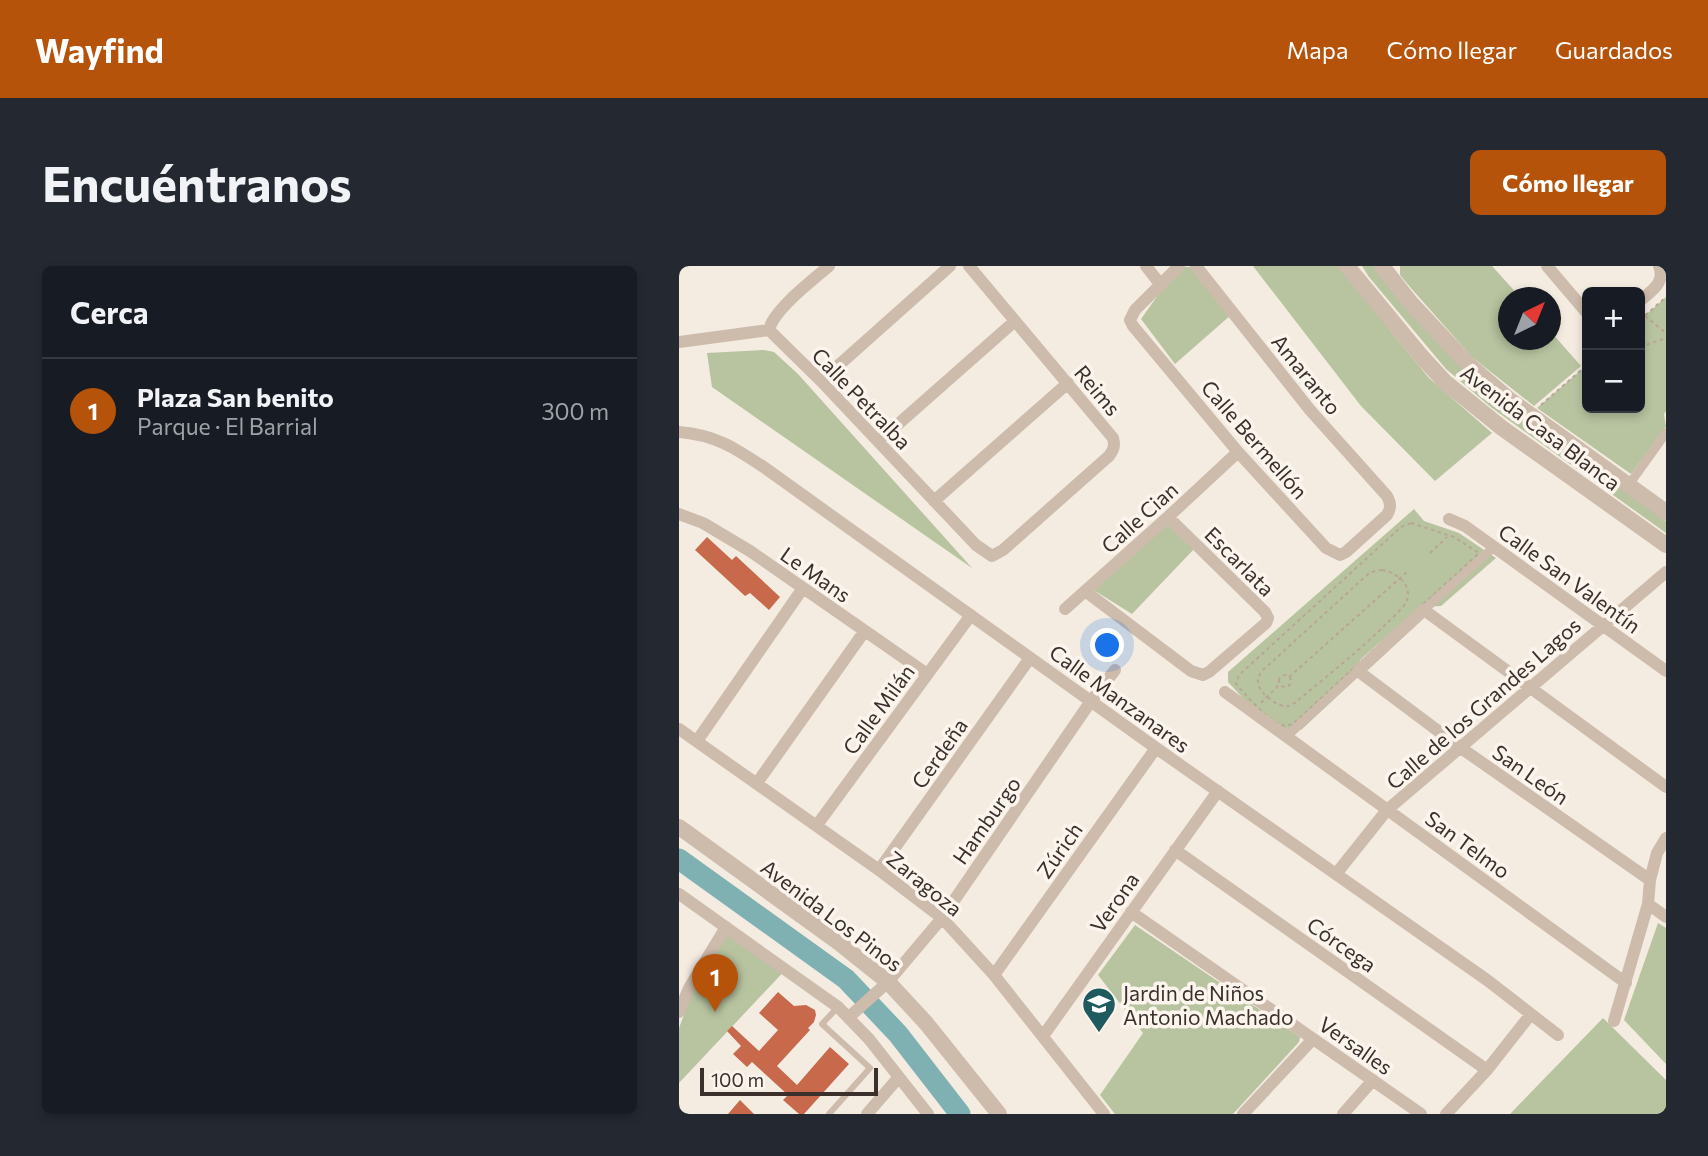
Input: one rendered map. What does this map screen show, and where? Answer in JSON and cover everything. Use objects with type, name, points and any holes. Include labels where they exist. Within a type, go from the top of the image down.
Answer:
[{"type":"street","points":[[679,342],[769,330],[771,322],[780,310],[829,266]]},
{"type":"street","points":[[821,381],[950,266]]},
{"type":"street","name":"Reims","points":[[969,266],[1068,383],[1115,444],[1113,450],[1003,550],[992,556]]},
{"type":"street","points":[[1146,266],[1160,284]]},
{"type":"street","name":"Amaranto","points":[[1196,266],[1310,410],[1382,490],[1390,503]]},
{"type":"street","name":"Avenida Casa Blanca","points":[[1347,266],[1445,382],[1502,428],[1666,545]]},
{"type":"street","points":[[1547,266],[1582,307]]},
{"type":"street","points":[[1645,297],[1659,284],[1659,266]]},
{"type":"street","name":"Calle Bermellón","points":[[1171,269],[1132,314],[1130,320],[1133,326],[1238,452],[1326,548],[1340,555],[1346,552],[1387,515],[1390,503]]},
{"type":"street","name":"Avenida Casa Blanca","points":[[1386,269],[1410,302],[1468,364],[1510,400],[1666,512]]},
{"type":"street","points":[[879,441],[1014,321]]},
{"type":"street","name":"Calle Petralba","points":[[769,330],[879,441],[976,545],[992,556]]},
{"type":"street","points":[[934,501],[1068,383]]},
{"type":"street","name":"Calle Manzanares","points":[[679,432],[718,440],[765,468],[1156,748],[1487,980],[1558,1035]]},
{"type":"street","points":[[1628,486],[1666,433]]},
{"type":"street","name":"Calle Cian","points":[[1065,609],[1238,452]]},
{"type":"street","name":"Le Mans","points":[[679,514],[721,532],[927,674]]},
{"type":"street","name":"Escarlata","points":[[1085,592],[1191,671],[1203,675],[1266,623],[1268,618],[1265,612],[1168,517]]},
{"type":"street","name":"Calle San Valentín","points":[[1450,519],[1465,526],[1666,671]]},
{"type":"street","points":[[1286,737],[1494,547]]},
{"type":"street","name":"Calle de los Grandes Lagos","points":[[1336,874],[1387,810],[1666,572]]},
{"type":"street","points":[[697,741],[803,588]]},
{"type":"street","points":[[1424,610],[1666,787]]},
{"type":"street","name":"Calle Milán","points":[[817,825],[971,615]]},
{"type":"street","points":[[757,783],[865,632]]},
{"type":"street","name":"Cerdeña","points":[[879,870],[1030,657]]},
{"type":"street","name":"Hamburgo","points":[[854,1013],[882,987],[942,918],[1115,670]]},
{"type":"street","name":"San León","points":[[1358,671],[1461,748],[1650,880]]},
{"type":"street","name":"San Telmo","points":[[1225,692],[1626,984]]},
{"type":"street","name":"Zaragoza","points":[[679,729],[817,825],[942,918],[994,975],[1104,1114]]},
{"type":"street","name":"Zúrich","points":[[994,975],[1156,748]]},
{"type":"street","name":"Verona","points":[[1043,1036],[1218,791]]},
{"type":"street","name":"Avenida Los Pinos","points":[[679,827],[838,942],[882,987],[926,1023],[999,1114]]},
{"type":"street","points":[[1614,1021],[1648,904],[1650,880],[1657,853],[1666,838]]},
{"type":"street","name":"Córcega","points":[[1175,850],[1487,1070]]},
{"type":"street","points":[[679,894],[838,1007],[854,1013],[869,1039],[928,1114]]},
{"type":"street","points":[[1648,904],[1666,917]]},
{"type":"street","name":"Versalles","points":[[1131,912],[1421,1114]]},
{"type":"street","points":[[679,1012],[684,984],[726,927]]},
{"type":"street","points":[[1446,1114],[1487,1070],[1531,1014]]},
{"type":"street","points":[[1243,1114],[1313,1039]]},
{"type":"street","points":[[867,1114],[898,1077]]},
{"type":"street","points":[[1343,1114],[1373,1080]]},
{"type":"lane","points":[[829,1114],[870,1068],[822,1024],[838,1007]]},
{"type":"path","points":[[1645,315],[1666,297]]},
{"type":"path","points":[[1645,317],[1666,333]]},
{"type":"path","points":[[1645,345],[1666,338]]},
{"type":"path","points":[[1538,408],[1582,369]]},
{"type":"path","points":[[1411,523],[1448,535],[1479,553],[1293,724],[1280,724],[1257,707],[1236,684],[1238,675],[1401,527],[1411,523]]},
{"type":"path","points":[[1430,553],[1448,535]]},
{"type":"path","points":[[1382,570],[1400,578],[1407,591],[1404,605],[1374,635],[1290,706],[1276,704],[1267,697],[1257,681],[1262,671],[1368,574],[1382,570]]},
{"type":"path","points":[[1289,677],[1408,571]]},
{"type":"path","points":[[1281,676],[1289,677],[1288,686],[1283,687],[1278,680],[1281,676]]},
{"type":"path","points":[[1257,707],[1280,684]]},
{"type":"green space","points":[[1253,266],[1342,266],[1429,378],[1492,433],[1435,481],[1361,406]]},
{"type":"green space","points":[[1362,266],[1375,266],[1522,416],[1666,521],[1666,533],[1492,408],[1446,369]]},
{"type":"green space","points":[[1400,266],[1492,266],[1511,287],[1498,287],[1498,350],[1561,350],[1561,343],[1581,366],[1534,406],[1472,357],[1400,275]]},
{"type":"green space","points":[[1183,267],[1195,267],[1232,314],[1175,364],[1141,319],[1163,288]]},
{"type":"green space","points":[[1666,297],[1666,427],[1631,474],[1537,408],[1582,369],[1582,413],[1645,413],[1645,316]]},
{"type":"green space","points":[[764,350],[774,352],[798,374],[972,568],[712,387],[707,353]]},
{"type":"green space","points":[[1414,509],[1424,521],[1459,533],[1496,558],[1441,606],[1420,607],[1360,660],[1358,677],[1301,730],[1281,729],[1253,709],[1228,682],[1228,672]]},
{"type":"green space","points":[[1169,522],[1195,548],[1132,614],[1092,589]]},
{"type":"green space","points":[[1658,923],[1666,928],[1666,1064],[1624,1020]]},
{"type":"green space","points":[[1135,925],[1300,1037],[1299,1042],[1233,1114],[1115,1114],[1100,1095],[1143,1033],[1098,975]]},
{"type":"green space","points":[[731,928],[789,966],[679,1083],[679,1028],[691,996]]},
{"type":"green space","points":[[1603,1018],[1666,1080],[1666,1114],[1510,1114]]},
{"type":"building","points":[[707,537],[732,560],[736,556],[780,597],[769,610],[750,593],[745,596],[695,550]]},
{"type":"building","points":[[778,992],[794,1006],[806,1005],[815,1010],[816,1015],[808,1028],[810,1030],[777,1066],[797,1085],[830,1047],[849,1064],[804,1114],[799,1114],[783,1100],[788,1095],[752,1062],[747,1067],[733,1054],[741,1046],[727,1031],[732,1026],[759,1051],[778,1030],[759,1013]]},
{"type":"building","points":[[740,1100],[754,1114],[728,1114]]},
{"type":"waterway","points":[[679,859],[846,979],[898,1034],[960,1114]]},
{"type":"place","name":"Plaza San benito","points":[[715,1012]]},
{"type":"place","name":"Jardin de Niños Antonio Machado","points":[[1099,1034]]}]
